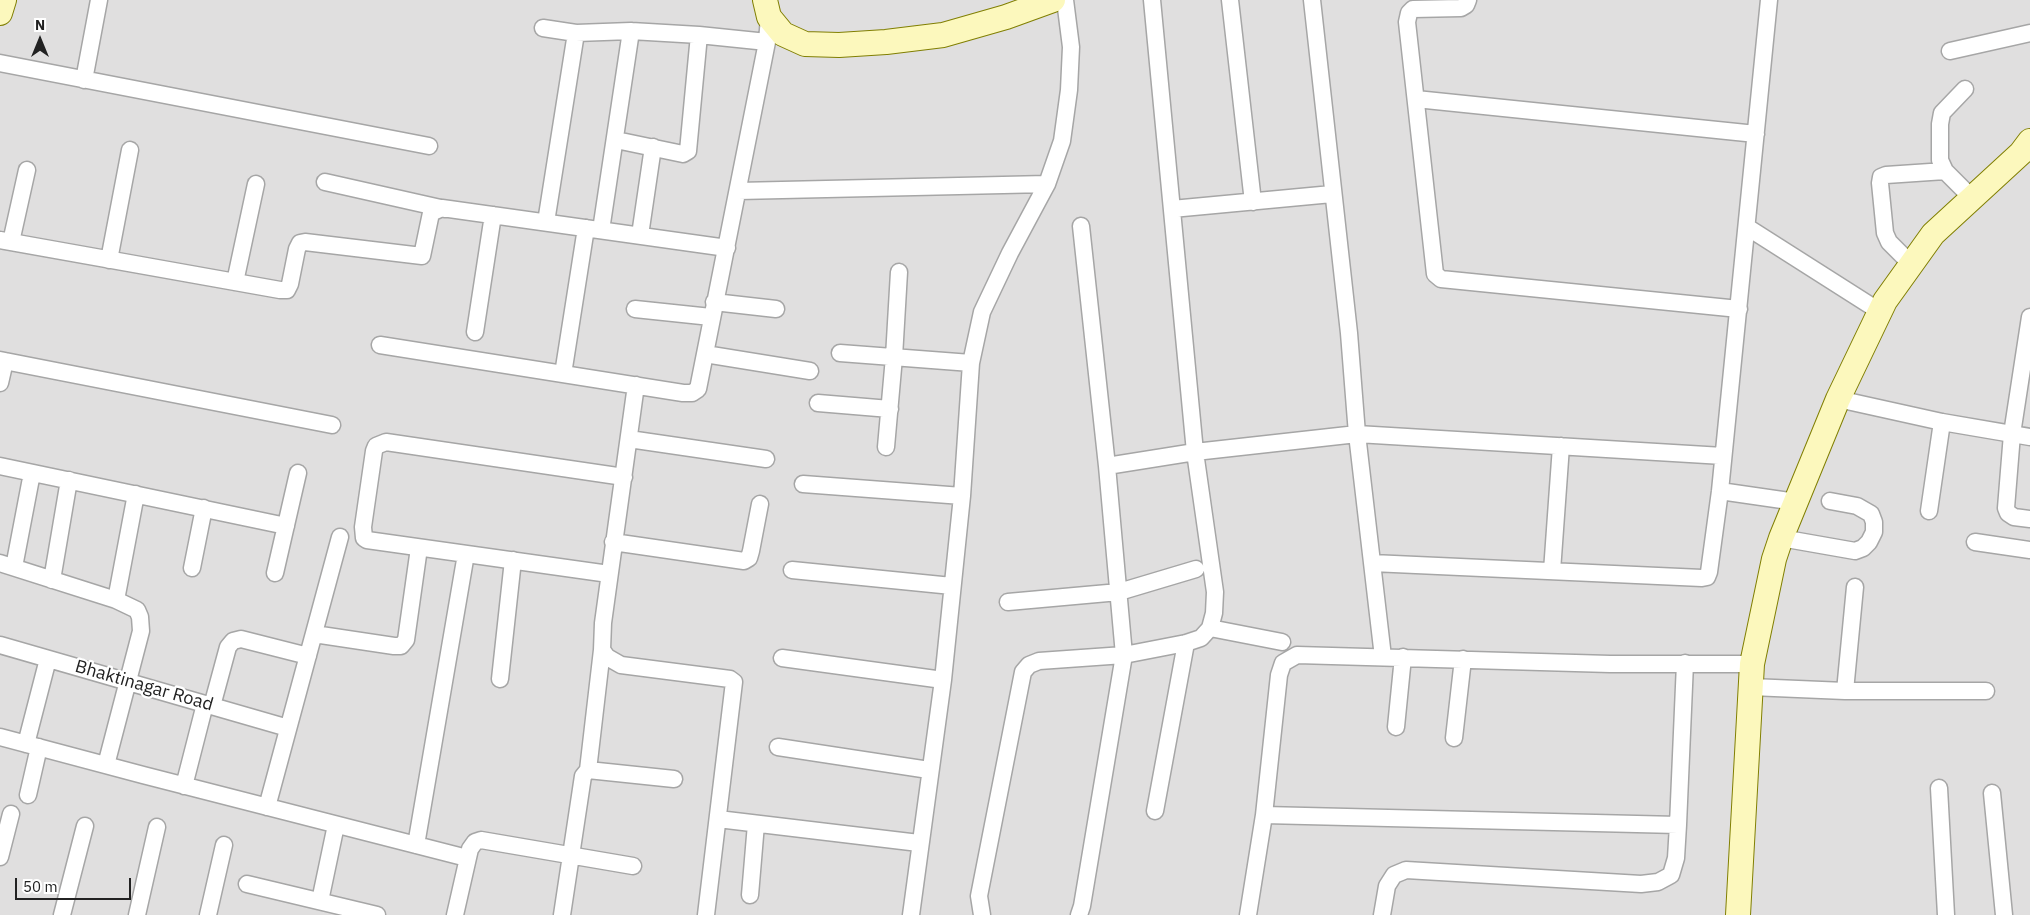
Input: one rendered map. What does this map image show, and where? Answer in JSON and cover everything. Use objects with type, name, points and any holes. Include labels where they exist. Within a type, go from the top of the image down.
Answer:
[{"type":"main road","points":[[770,6],[783,34],[805,44],[822,45],[886,42],[943,35],[1006,17],[1053,0]]},
{"type":"main road","points":[[1738,915],[1752,664],[1774,559],[1781,538],[1838,399],[1885,301],[1933,234],[2021,153],[2030,141]]},
{"type":"street","points":[[84,80],[99,0]]},
{"type":"street","points":[[910,915],[943,680],[962,496],[971,363],[982,312],[1010,253],[1047,184],[1062,141],[1069,90],[1071,47],[1064,0]]},
{"type":"street","points":[[982,915],[979,896],[1023,672],[1029,665],[1039,661],[1124,655],[1186,643],[1200,638],[1210,628],[1214,613],[1215,592],[1195,452],[1152,0]]},
{"type":"street","points":[[1230,0],[1252,202]]},
{"type":"street","points":[[1312,0],[1332,194],[1349,333],[1356,434],[1383,657]]},
{"type":"street","points":[[1468,0],[1466,5],[1461,8],[1413,9],[1409,13],[1407,22],[1433,264],[1436,274],[1441,278],[1738,309]]},
{"type":"street","points":[[1372,563],[1707,577],[1724,456],[1769,0]]},
{"type":"street","points":[[380,345],[692,393],[698,390],[767,42],[770,6]]},
{"type":"street","points":[[543,28],[576,33],[631,31],[767,42]]},
{"type":"street","points":[[563,374],[594,229],[616,140],[631,31]]},
{"type":"street","points":[[546,222],[576,33]]},
{"type":"street","points":[[1950,51],[2030,33]]},
{"type":"street","points":[[616,140],[683,154],[688,151],[699,35]]},
{"type":"street","points":[[0,63],[429,146]]},
{"type":"street","points":[[1965,89],[1942,113],[1940,124],[1940,160],[1945,171],[1972,198]]},
{"type":"street","points":[[1416,99],[1756,134]]},
{"type":"street","points":[[640,235],[653,147]]},
{"type":"street","points":[[109,260],[130,150]]},
{"type":"street","points":[[27,170],[6,241],[280,290],[286,290],[290,284],[297,249],[300,243],[304,242],[422,256],[431,213],[442,208],[727,248]]},
{"type":"street","points":[[1911,264],[1889,242],[1885,233],[1881,177],[1886,174],[1945,171]]},
{"type":"street","points":[[325,182],[447,209]]},
{"type":"street","points":[[235,282],[256,184]]},
{"type":"street","points":[[738,191],[1047,184]]},
{"type":"street","points":[[1172,209],[1332,194]]},
{"type":"street","points":[[475,332],[493,215]]},
{"type":"street","points":[[1079,915],[1124,655],[1107,466],[1081,226]]},
{"type":"street","points":[[1747,227],[1880,311]]},
{"type":"street","points":[[886,447],[899,272]]},
{"type":"street","points":[[635,309],[776,309]]},
{"type":"street","points":[[2030,316],[2012,434],[2006,508],[2008,513],[2014,517],[2030,519]]},
{"type":"street","points":[[840,353],[971,363]]},
{"type":"street","points":[[705,354],[810,371]]},
{"type":"street","points":[[0,382],[3,360],[332,425]]},
{"type":"street","points":[[562,915],[583,776],[588,770],[609,574],[636,385]]},
{"type":"street","points":[[1838,399],[1942,422],[2030,436]]},
{"type":"street","points":[[818,403],[890,409]]},
{"type":"street","points":[[1929,511],[1942,422]]},
{"type":"street","points":[[1107,466],[1195,452],[1356,434],[1724,456]]},
{"type":"street","points":[[629,439],[766,459]]},
{"type":"street","points":[[609,574],[419,548],[364,538],[363,527],[374,450],[376,446],[386,442],[624,477]]},
{"type":"street","points":[[1552,571],[1561,446]]},
{"type":"street","points":[[0,466],[286,526]]},
{"type":"street","points":[[32,472],[7,565],[116,600],[137,610],[140,617],[142,631],[106,765]]},
{"type":"street","points":[[275,573],[298,472]]},
{"type":"street","points":[[52,580],[69,480]]},
{"type":"street","points":[[803,484],[962,496]]},
{"type":"street","points":[[1720,491],[1796,502]]},
{"type":"street","points":[[116,600],[136,494]]},
{"type":"street","points":[[1781,538],[1855,551],[1863,548],[1869,542],[1874,532],[1872,514],[1857,506],[1830,501]]},
{"type":"street","points":[[613,542],[744,561],[748,558],[751,551],[760,504]]},
{"type":"street","points":[[192,568],[204,508]]},
{"type":"street","points":[[267,807],[340,538]]},
{"type":"street","points":[[1975,542],[2030,550]]},
{"type":"street","points":[[314,634],[401,646],[406,640],[419,548]]},
{"type":"street","points":[[416,845],[466,554]]},
{"type":"street","points":[[500,679],[513,560]]},
{"type":"street","points":[[1008,602],[1119,592],[1196,569]]},
{"type":"street","points":[[792,570],[952,586]]},
{"type":"street","points":[[1846,691],[1855,587]]},
{"type":"street","points":[[1210,628],[1282,642]]},
{"type":"street","points":[[184,786],[228,647],[233,641],[241,639],[308,656]]},
{"type":"street","points":[[1155,811],[1186,643]]},
{"type":"street","name":"Bhaktinagar Road","points":[[0,645],[288,728]]},
{"type":"street","points":[[602,650],[607,658],[621,665],[730,679],[734,682],[706,915]]},
{"type":"street","points":[[1248,915],[1264,815],[1279,675],[1283,663],[1297,655],[1610,664],[1752,664]]},
{"type":"street","points":[[1396,727],[1403,657]]},
{"type":"street","points":[[782,658],[943,680]]},
{"type":"street","points":[[28,795],[32,745],[48,659]]},
{"type":"street","points":[[1454,738],[1463,659]]},
{"type":"street","points":[[1382,915],[1387,886],[1394,875],[1406,870],[1641,884],[1658,882],[1671,875],[1676,858],[1685,663]]},
{"type":"street","points":[[1751,687],[1846,691],[1986,691]]},
{"type":"street","points":[[0,737],[467,858]]},
{"type":"street","points":[[778,747],[929,770]]},
{"type":"street","points":[[588,770],[674,778]]},
{"type":"street","points":[[1939,788],[1946,915]]},
{"type":"street","points":[[1992,793],[2004,915]]},
{"type":"street","points":[[0,857],[11,814]]},
{"type":"street","points":[[1264,815],[1678,825]]},
{"type":"street","points":[[718,819],[919,843]]},
{"type":"street","points":[[750,895],[756,824]]},
{"type":"street","points":[[330,907],[336,825]]},
{"type":"street","points":[[62,915],[85,826]]},
{"type":"street","points":[[137,915],[157,827]]},
{"type":"street","points":[[455,915],[470,849],[475,842],[481,840],[633,866]]},
{"type":"street","points":[[208,915],[224,845]]},
{"type":"street","points":[[247,884],[330,907],[377,915]]},
{"type":"shaded area","points":[[0,0],[2030,0],[2030,915],[0,915]]}]
